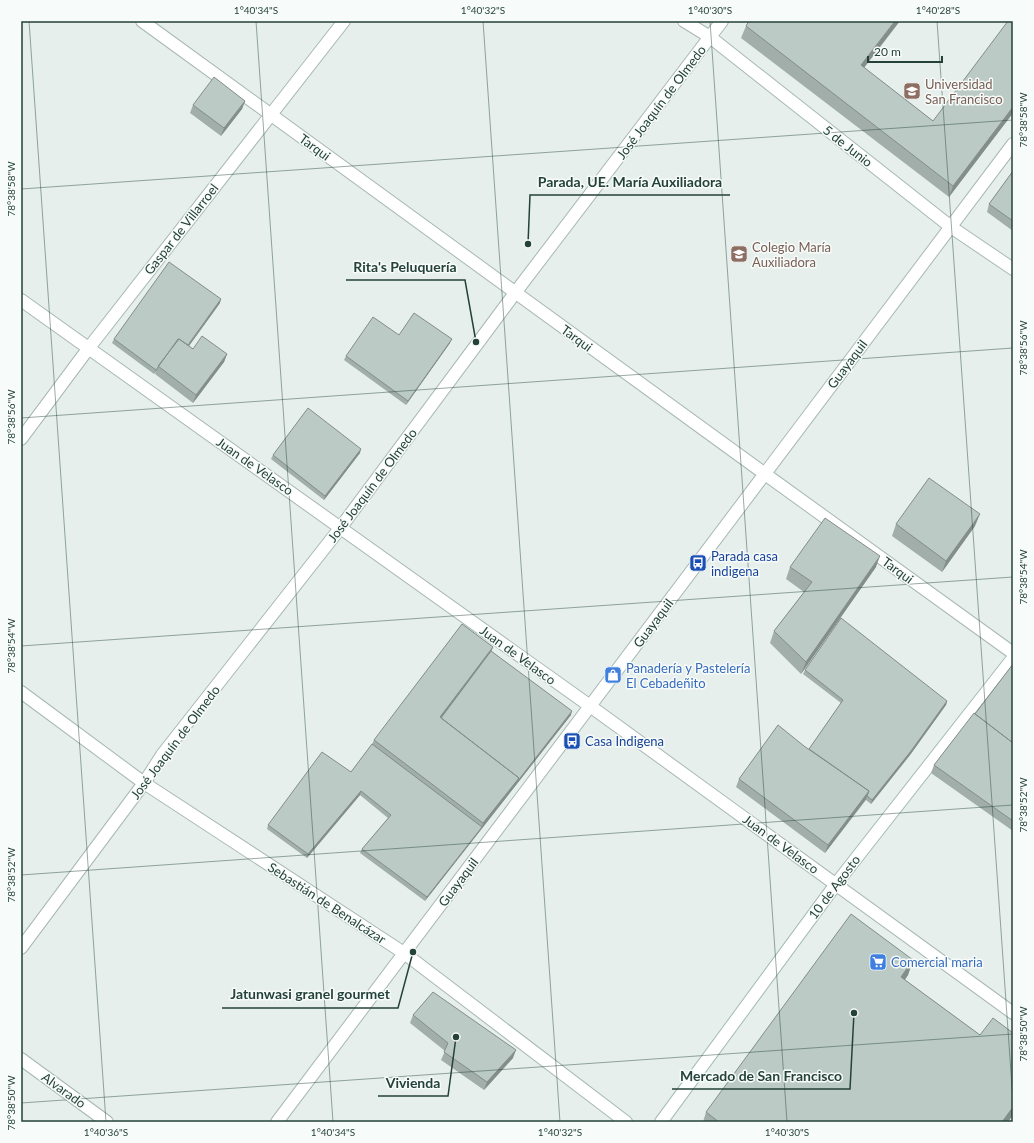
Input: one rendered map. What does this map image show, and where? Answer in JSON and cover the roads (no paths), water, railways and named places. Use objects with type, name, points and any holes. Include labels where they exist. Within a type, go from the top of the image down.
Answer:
[{"type":"street","name":"Tarqui","points":[[142,21],[1013,653]]},
{"type":"street","name":"Gaspar de Villarroel","points":[[21,439],[88,349],[344,21]]},
{"type":"street","name":"5 de Junio","points":[[684,21],[710,37],[951,227],[1013,268]]},
{"type":"street","name":"José Joaquín de Olmedo","points":[[21,948],[144,783],[162,755],[341,527],[515,293],[722,21]]},
{"type":"street","name":"Guayaquil","points":[[277,1122],[1013,144]]},
{"type":"street","name":"Juan de Velasco","points":[[21,300],[88,349],[341,527],[1013,1013]]},
{"type":"street","name":"10 de Agosto","points":[[661,1122],[836,884],[1013,658]]},
{"type":"street","name":"Sebastián de Benalcázar","points":[[21,692],[144,783],[404,953],[626,1122]]},
{"type":"street","name":"Alvarado","points":[[21,1059],[107,1122]]},
{"type":"place","name":"Universidad San Francisco","points":[[912,91]]},
{"type":"place","name":"Parada, UE. María Auxiliadora","points":[[528,244]]},
{"type":"place","name":"Colegio María Auxiliadora","points":[[739,254]]},
{"type":"place","name":"Rita's Peluquería","points":[[476,342]]},
{"type":"place","name":"Parada casa indigena","points":[[698,563]]},
{"type":"place","name":"Panadería y Pastelería El Cebadeñito","points":[[613,675]]},
{"type":"place","name":"Casa Indigena","points":[[572,741]]},
{"type":"place","name":"Jatunwasi granel gourmet","points":[[413,952]]},
{"type":"place","name":"Comercial maria","points":[[878,962]]},
{"type":"place","name":"Mercado de San Francisco","points":[[854,1013]]},
{"type":"place","name":"Vivienda","points":[[456,1037]]}]
